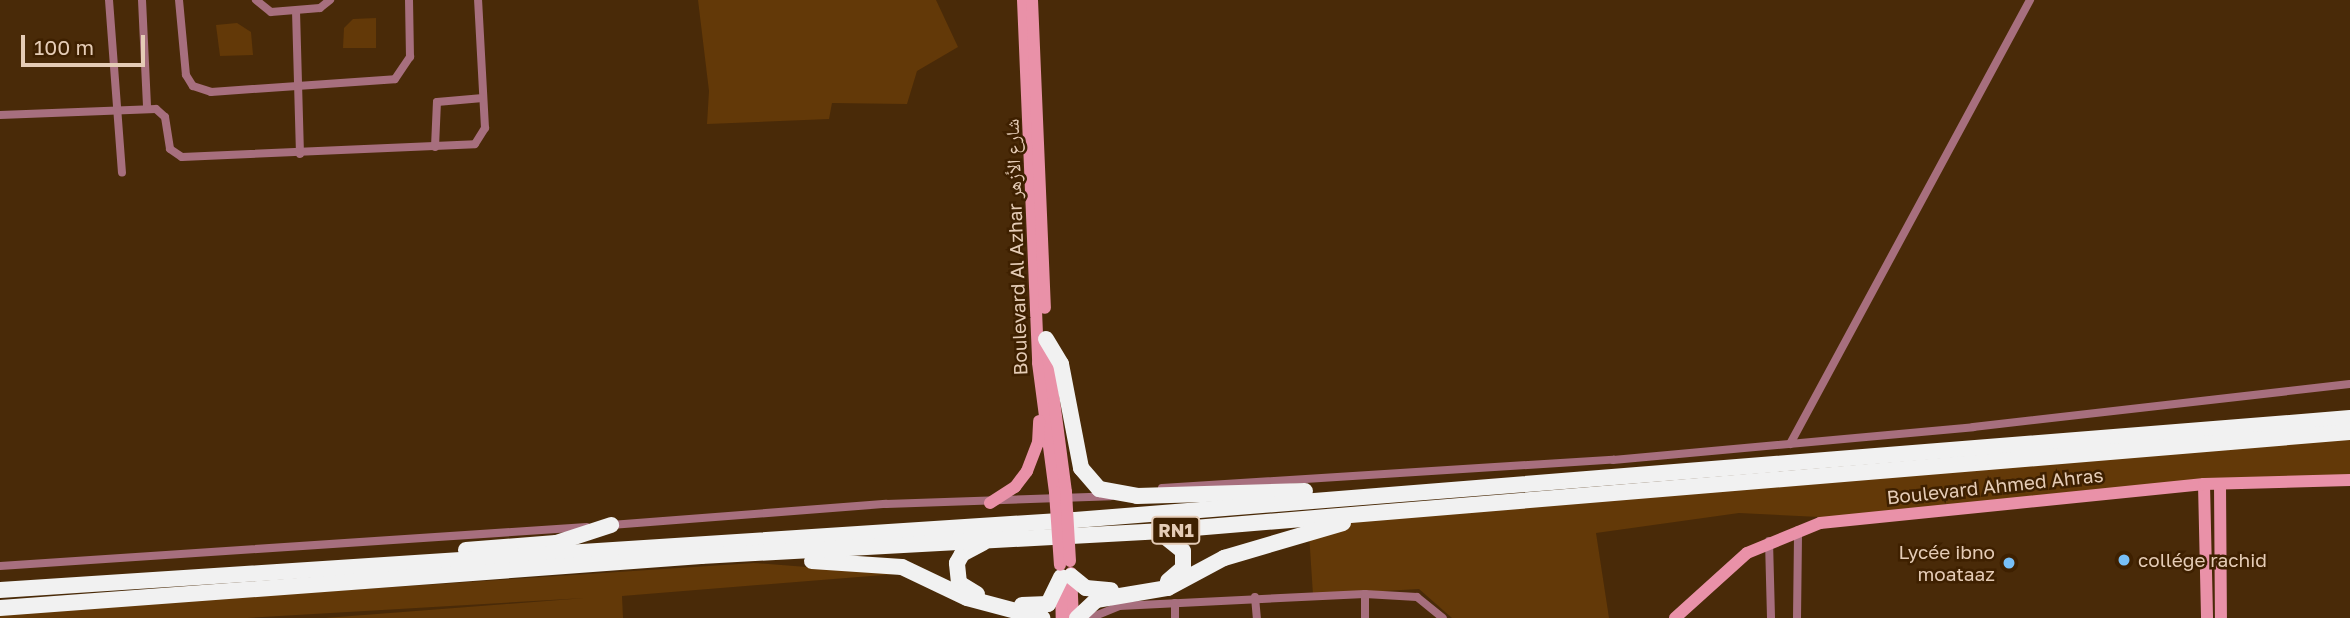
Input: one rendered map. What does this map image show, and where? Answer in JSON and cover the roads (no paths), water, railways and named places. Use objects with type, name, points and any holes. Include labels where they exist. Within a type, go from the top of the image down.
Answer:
[{"type":"highway","points":[[1046,339],[1061,364],[1081,468],[1099,489],[1122,494],[1332,490],[1388,496]]},
{"type":"highway","points":[[2306,430],[2350,409]]},
{"type":"highway","name":"RN1","points":[[0,608],[701,556],[1158,531],[1486,505],[2306,430],[2350,418]]},
{"type":"highway","points":[[2306,430],[2350,434]]},
{"type":"highway","name":"RN1","points":[[0,590],[421,564],[2306,430]]},
{"type":"highway","points":[[1075,618],[1096,600],[1168,587],[1224,558],[1321,529],[1486,505]]},
{"type":"highway","points":[[421,564],[436,553],[556,543],[611,525]]},
{"type":"highway","points":[[995,538],[971,549],[957,563],[956,573],[966,590],[1043,607],[1053,599],[1066,570],[1086,588],[1103,591],[1170,580],[1183,568],[1183,551],[1158,531]]},
{"type":"highway","points":[[701,556],[889,564],[967,598],[1042,618]]},
{"type":"highway","points":[[0,580],[97,582]]},
{"type":"main road","name":"Boulevard Al Azhar شارع الأزهر","points":[[1023,0],[1038,363],[1061,492]]},
{"type":"main road","name":"Boulevard Al Azhar شارع الأزهر","points":[[1032,0],[1046,339],[1061,492]]},
{"type":"main road","points":[[990,503],[1015,486],[1036,453],[1037,316]]},
{"type":"main road","name":"Boulevard Ahmed Ahras","points":[[1675,618],[1731,565],[1769,541],[1824,522],[2204,484],[2350,480]]},
{"type":"main road","points":[[2204,484],[2207,618]]},
{"type":"main road","points":[[2220,484],[2221,618]]},
{"type":"main road","points":[[1061,492],[1066,570],[1075,618]]},
{"type":"main road","points":[[1062,618],[1066,570]]},
{"type":"street","points":[[109,0],[122,173]]},
{"type":"street","points":[[142,0],[147,108]]},
{"type":"street","points":[[179,0],[186,75],[193,86],[211,92],[356,84],[399,76],[410,57],[410,0]]},
{"type":"street","points":[[257,0],[266,11],[324,8],[330,0]]},
{"type":"street","points":[[0,115],[147,108],[164,114],[170,149],[178,156],[435,148],[480,141],[485,128],[478,0]]},
{"type":"street","points":[[1790,444],[2030,0]]},
{"type":"street","points":[[296,11],[300,154]]},
{"type":"street","points":[[435,148],[437,102],[483,98]]},
{"type":"street","points":[[0,566],[886,504],[990,503],[1790,444],[2350,384]]},
{"type":"street","points":[[1797,618],[1798,530]]},
{"type":"street","points":[[1769,541],[1771,618]]},
{"type":"street","points":[[1365,594],[1365,618]]},
{"type":"street","points":[[1090,618],[1175,603],[1255,597],[1365,594],[1418,597],[1443,618]]},
{"type":"street","points":[[1255,597],[1257,618]]},
{"type":"street","points":[[1175,603],[1175,618]]},
{"type":"place","name":"collége rachid","points":[[2124,560]]},
{"type":"place","name":"Lycée ibno moataaz","points":[[2009,563]]}]
